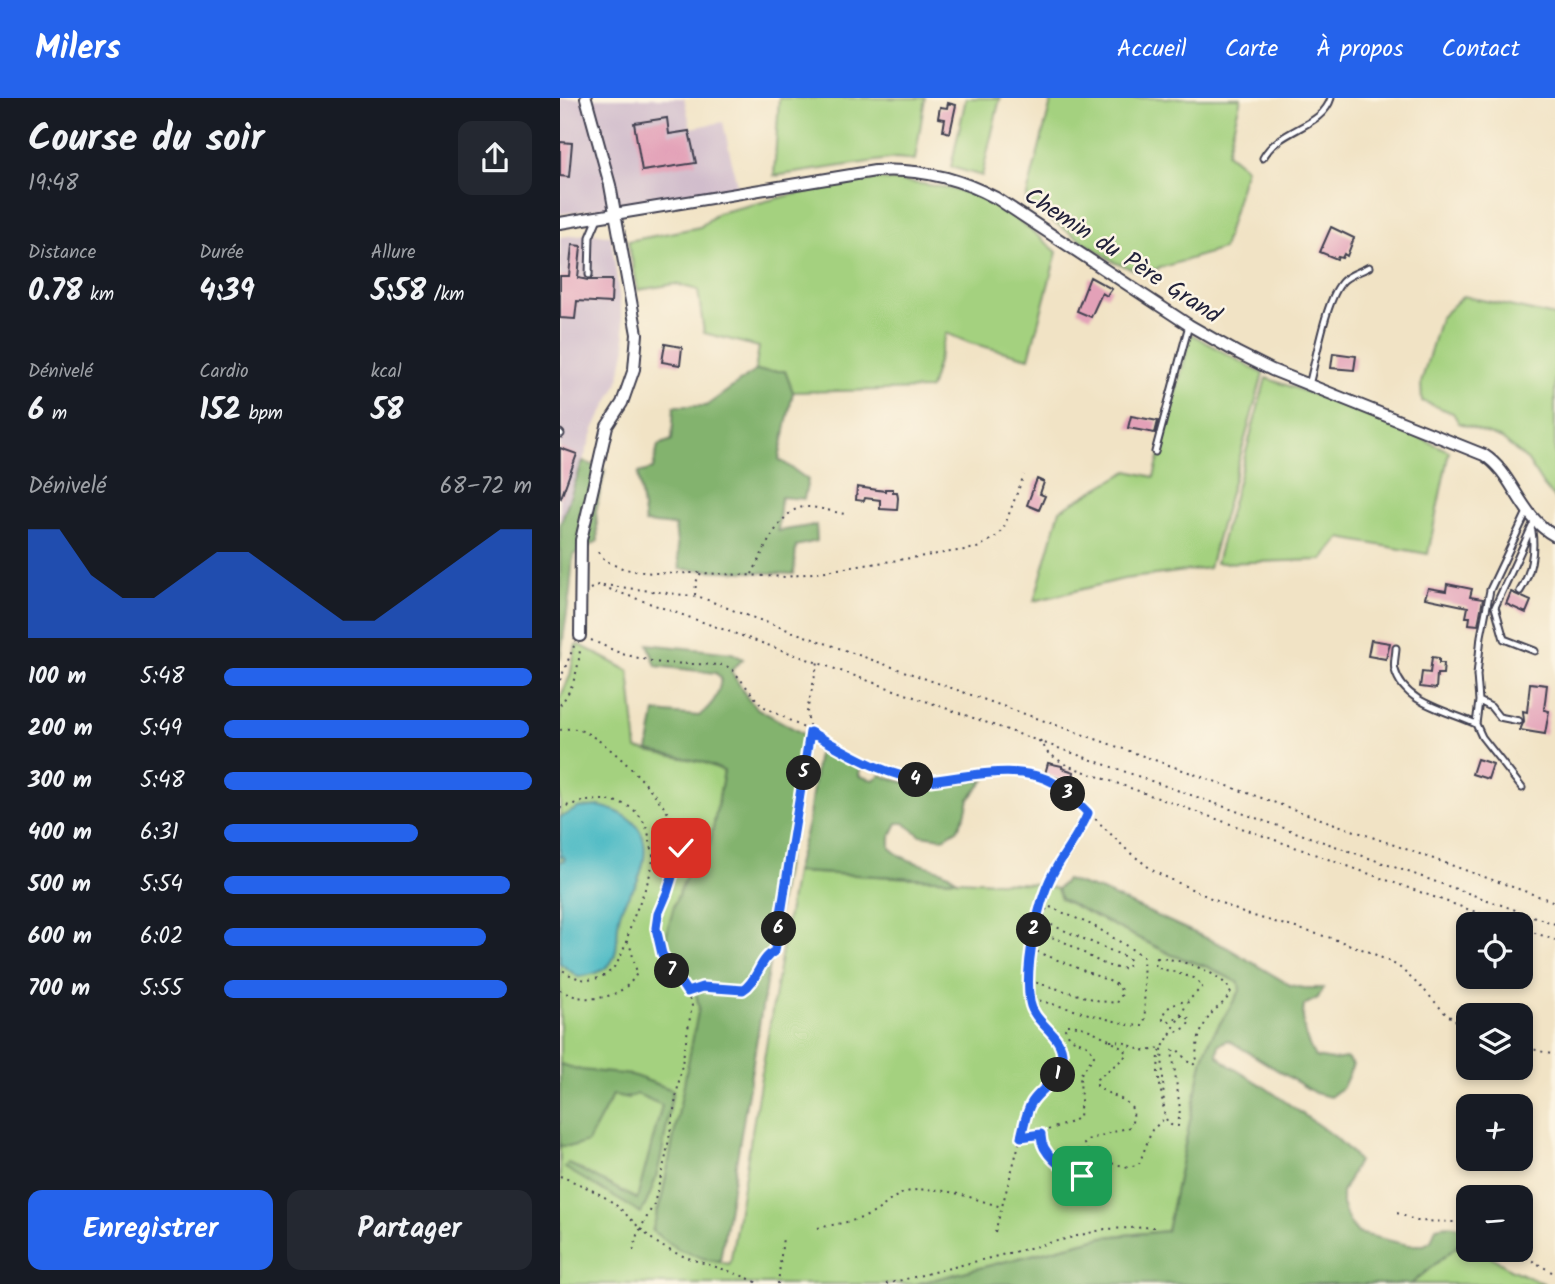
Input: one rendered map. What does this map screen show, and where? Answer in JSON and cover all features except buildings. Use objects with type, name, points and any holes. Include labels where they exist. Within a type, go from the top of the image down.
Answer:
[{"type":"street","points":[[580,636],[580,548],[607,426],[622,403],[634,369],[637,334],[616,215],[586,98]]},
{"type":"street","name":"Chemin du Père Grand","points":[[560,223],[876,171],[926,173],[979,189],[1189,325],[1238,353],[1309,385],[1484,454],[1500,470],[1531,520],[1555,536]]},
{"type":"lane","points":[[1263,158],[1276,141],[1321,114],[1331,98]]},
{"type":"lane","points":[[589,275],[590,237],[598,218]]},
{"type":"lane","points":[[1309,385],[1336,291],[1345,279],[1369,267]]},
{"type":"lane","points":[[1155,452],[1189,325]]},
{"type":"lane","points":[[1520,592],[1532,560],[1534,541],[1531,520]]},
{"type":"lane","points":[[1531,520],[1495,607],[1504,639],[1535,651]]},
{"type":"lane","points":[[1522,788],[1482,737],[1476,724],[1479,701],[1477,675],[1490,590],[1531,520]]},
{"type":"lane","points":[[1396,648],[1394,670],[1404,688],[1424,704],[1476,724]]},
{"type":"lane","points":[[1479,701],[1499,717],[1519,721]]},
{"type":"path","points":[[597,552],[618,566],[635,571],[786,577],[977,548],[997,536],[1004,527],[1024,475]]},
{"type":"path","points":[[751,575],[769,539],[790,512],[807,506],[845,514]]},
{"type":"path","points":[[695,596],[696,582],[701,573]]},
{"type":"path","points":[[598,585],[1555,923]]},
{"type":"path","points":[[581,598],[598,585],[695,596],[1555,902]]},
{"type":"path","points":[[560,680],[580,636]]},
{"type":"path","points":[[560,705],[569,693],[577,671],[580,636]]},
{"type":"path","points":[[580,636],[605,644],[622,654],[660,663],[724,665],[732,669],[761,705],[898,776],[928,781],[1016,772],[1055,784],[1129,852],[1155,872],[1243,913],[1331,937],[1370,952],[1398,966],[1456,1021]]},
{"type":"path","points":[[687,992],[702,987],[737,990],[747,988],[769,954],[775,951],[810,732],[807,711],[818,661]]},
{"type":"path","points":[[560,730],[577,729],[608,748],[649,787],[675,822],[680,836],[681,848],[658,914],[656,928],[662,954],[687,992],[692,1006],[666,1156],[654,1204],[640,1228],[633,1252]]},
{"type":"path","points":[[1039,740],[1048,753],[1066,765],[1476,912]]},
{"type":"path","points":[[560,808],[597,799],[616,800],[630,807],[644,821],[649,832],[653,857],[622,954],[609,972],[582,980],[570,976],[560,968]]},
{"type":"path","points":[[995,1232],[1030,1104],[1054,1081],[1062,1062],[1061,1044],[1031,1007],[1029,989],[1032,934],[1049,881],[1082,829],[1088,813]]},
{"type":"path","points":[[1050,907],[1094,926],[1143,956],[1145,1019],[1142,1026],[1129,1025],[1034,999],[1031,994],[1034,982],[1100,1001],[1117,1003],[1122,994],[1114,983],[1038,952],[1032,942],[1040,936],[1059,941],[1112,968],[1127,968],[1130,963],[1128,958],[1047,923],[1044,911],[1050,907]]},
{"type":"path","points":[[1533,932],[1555,940]]},
{"type":"path","points":[[560,990],[568,995],[598,998],[614,995],[625,989],[637,973],[626,939]]},
{"type":"path","points":[[1157,958],[1184,962],[1205,971],[1227,984],[1231,991],[1228,999],[1212,1013],[1202,1031],[1196,1052],[1197,1061],[1193,1065],[1187,1062],[1177,1049],[1172,1051],[1181,1119],[1178,1126],[1171,1125],[1165,1118],[1158,1072],[1162,1047],[1188,1000],[1203,986],[1201,982],[1155,967],[1157,958]]},
{"type":"path","points":[[1167,1036],[1189,1024],[1190,1020],[1186,1016],[1180,1016],[1170,1021],[1163,1020],[1163,1014],[1167,1008],[1188,1000]]},
{"type":"path","points":[[1021,1137],[1041,1134],[1074,1121],[1080,1110],[1080,1075],[1094,1056],[1089,1046],[1070,1038],[1065,1029],[1068,1025],[1077,1025],[1127,1052],[1124,1058],[1097,1079],[1097,1086],[1129,1104],[1135,1117],[1130,1128],[1087,1140],[1084,1144],[1087,1150],[1103,1158],[1104,1162],[1129,1167],[1139,1164],[1152,1130],[1165,1118]]},
{"type":"path","points":[[1109,1041],[1124,1040],[1138,1050],[1150,1052],[1162,1047]]},
{"type":"path","points":[[1533,1049],[1555,1055]]},
{"type":"path","points":[[1041,1134],[1044,1148],[1072,1174],[1082,1176],[1104,1162]]},
{"type":"path","points":[[560,1175],[615,1204],[662,1247],[724,1268],[760,1284]]},
{"type":"path","points":[[818,1228],[873,1213],[898,1195],[920,1190],[951,1193],[1002,1208]]},
{"type":"path","points":[[1397,1213],[1418,1221],[1456,1222]]},
{"type":"path","points":[[886,1284],[1105,1229],[1154,1227]]},
{"type":"path","points":[[778,1284],[783,1237]]},
{"type":"path","points":[[1533,1261],[1555,1274]]},
{"type":"shaded area","points":[[560,98],[684,98],[691,128],[723,122],[738,190],[560,214]]},
{"type":"shaded area","points":[[595,233],[611,236],[626,347],[618,383],[595,427],[560,525],[560,237]]},
{"type":"green space","points":[[779,98],[925,98],[915,160],[896,158],[774,176]]},
{"type":"green space","points":[[966,98],[1000,98],[982,176],[951,167]]},
{"type":"green space","points":[[1052,98],[1241,98],[1227,153],[1246,168],[1223,249],[1143,273],[1116,263],[1025,203]]},
{"type":"green space","points":[[877,179],[941,187],[978,196],[1008,213],[1057,252],[1029,358],[970,343],[946,333],[930,389],[793,392],[785,371],[755,371],[759,347],[704,333],[698,290],[675,284],[638,290],[628,241],[700,227],[718,213],[795,194]]},
{"type":"green space","points":[[1463,296],[1555,316],[1555,499],[1528,461],[1502,439],[1459,423],[1453,413],[1422,401],[1421,383],[1440,318]]},
{"type":"green space","points":[[1191,334],[1263,374],[1209,568],[1124,579],[1034,601],[1060,510],[1128,471],[1154,477]]},
{"type":"green space","points":[[755,371],[785,371],[793,392],[779,459],[808,480],[804,499],[781,497],[778,531],[816,525],[817,541],[796,546],[794,574],[680,569],[675,526],[645,523],[638,473],[653,469],[658,445],[672,440],[674,406],[706,406]]},
{"type":"green space","points":[[1266,378],[1366,413],[1449,451],[1428,554],[1340,538],[1322,560],[1216,563]]},
{"type":"green space","points":[[583,461],[605,470],[596,511],[598,541],[573,555],[560,660],[560,525]]},
{"type":"green space","points":[[648,644],[732,653],[743,659],[731,671],[748,699],[758,709],[807,736],[720,1261],[708,1260],[678,1249],[652,1231],[662,1197],[699,1007],[695,989],[674,959],[666,937],[674,905],[687,874],[710,844],[724,771],[703,762],[648,751],[655,712],[699,716],[714,699],[721,678],[716,673],[656,666]]},
{"type":"green space","points":[[576,645],[629,671],[637,749],[703,762],[724,771],[710,844],[687,874],[674,905],[674,959],[695,989],[699,1007],[679,1118],[656,1214],[708,1260],[730,1264],[795,872],[1037,884],[1057,889],[1061,899],[1172,955],[1208,967],[1239,983],[1240,991],[1211,1038],[1203,1058],[1167,1231],[1103,1237],[916,1284],[560,1284],[560,698],[570,676]]},
{"type":"green space","points":[[819,745],[860,765],[859,776],[873,780],[881,775],[919,784],[985,780],[969,799],[957,830],[943,838],[920,835],[904,823],[897,823],[890,837],[890,848],[898,854],[957,880],[795,872],[808,823]]},
{"type":"green space","points":[[1066,880],[1102,891],[1226,947],[1290,985],[1323,988],[1318,998],[1304,1005],[1304,1026],[1309,1044],[1315,1057],[1333,1060],[1346,1058],[1353,1065],[1343,1087],[1330,1097],[1315,1093],[1228,1040],[1219,1044],[1217,1055],[1335,1137],[1353,1154],[1358,1161],[1342,1192],[1342,1204],[1349,1222],[1358,1233],[1408,1245],[1424,1245],[1431,1241],[1436,1227],[1452,1225],[1456,1226],[1456,1247],[1411,1284],[916,1284],[1103,1237],[1167,1231],[1203,1058],[1211,1038],[1240,991],[1239,983],[1208,967],[1172,955],[1061,899],[1057,889]]},
{"type":"green space","points":[[560,1064],[581,1070],[632,1075],[673,1090],[658,1169],[641,1213],[565,1168],[568,1163],[637,1199],[662,1105],[637,1094],[628,1098],[613,1095],[588,1142],[575,1146],[560,1146]]},
{"type":"green space","points":[[1456,1247],[1456,1262],[1499,1262],[1545,1284],[1411,1284]]},
{"type":"water","points":[[599,806],[626,816],[635,824],[641,832],[645,854],[637,882],[621,910],[612,961],[601,971],[578,977],[560,963],[560,863],[565,859],[563,856],[560,858],[560,818],[578,808]]},
{"type":"route","points":[[681,848],[658,914],[656,928],[662,954],[687,992],[702,987],[743,990],[752,983],[769,954],[775,951],[810,732],[865,761],[914,780],[1016,772],[1042,778],[1073,797],[1088,813],[1082,829],[1049,881],[1032,934],[1029,989],[1029,1000],[1034,1014],[1061,1044],[1062,1062],[1054,1081],[1030,1104],[1021,1137],[1041,1134],[1044,1148],[1055,1161],[1072,1174],[1082,1176]]}]
